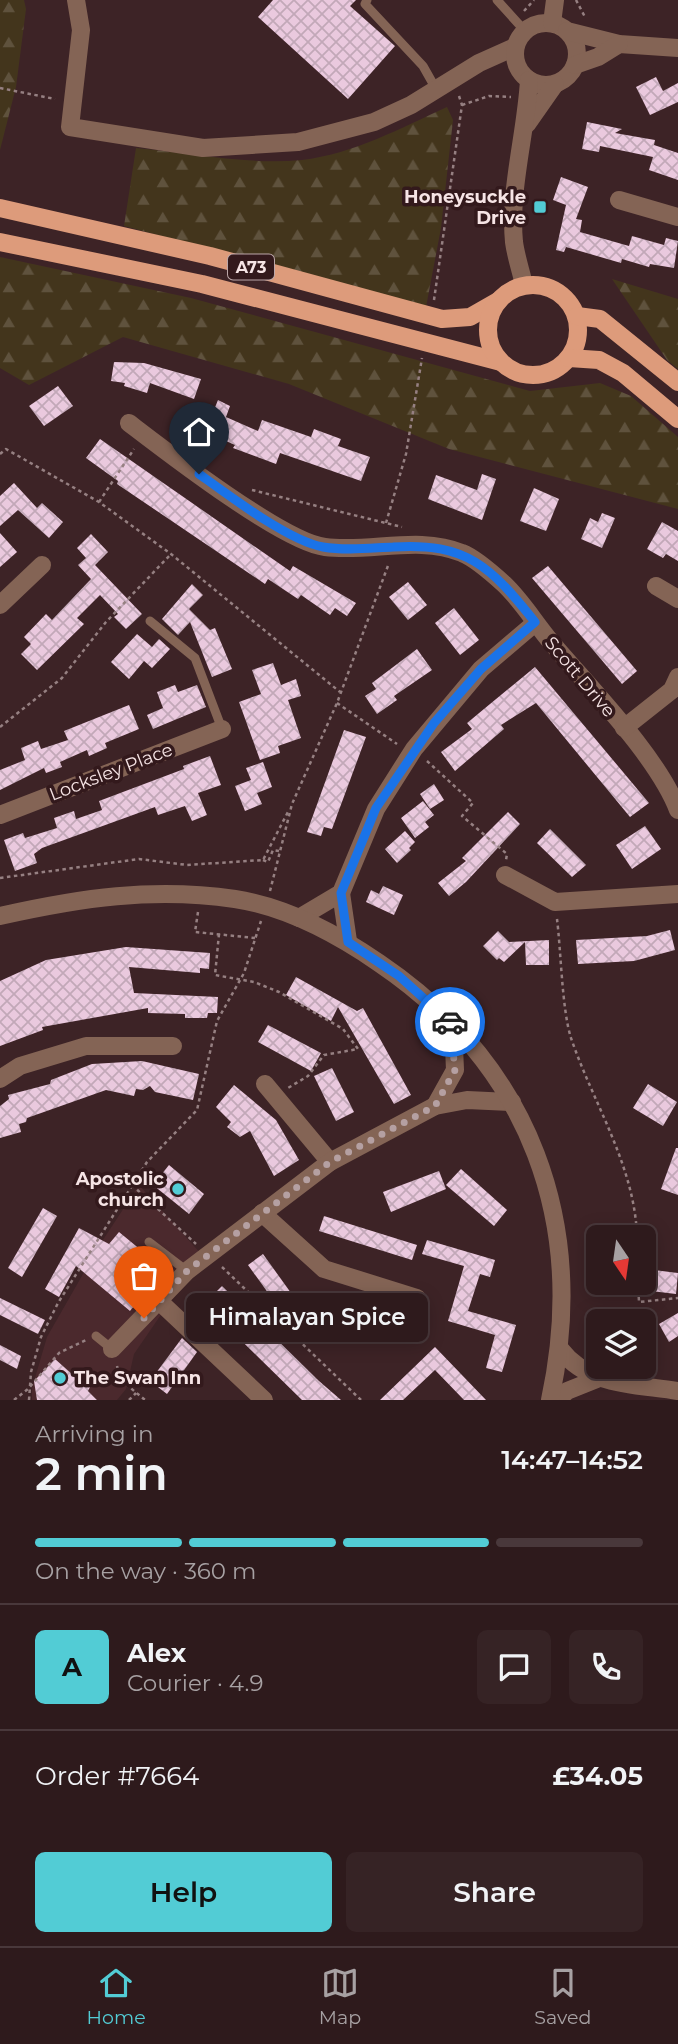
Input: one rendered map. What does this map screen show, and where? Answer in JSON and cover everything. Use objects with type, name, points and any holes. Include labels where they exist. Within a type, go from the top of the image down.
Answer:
[{"type":"main road","name":"A73","points":[[0,208],[211,256],[442,319],[470,317],[498,301],[509,290],[524,285]]},
{"type":"main road","name":"A73","points":[[0,242],[202,284],[502,362],[512,370],[536,375],[560,367],[569,358]]},
{"type":"main road","points":[[524,285],[550,287],[571,303],[579,330],[576,345],[569,358],[599,360],[615,369],[678,419]]},
{"type":"main road","points":[[498,301],[488,326],[493,352],[502,362]]},
{"type":"main road","points":[[577,316],[600,319],[678,382]]},
{"type":"street","points":[[76,0],[81,30],[70,127],[204,148],[298,142],[374,122],[454,77],[515,47],[525,30],[542,23],[619,44],[678,48]]},
{"type":"street","points":[[527,124],[555,84],[570,73],[575,65],[577,47],[559,27],[555,0]]},
{"type":"street","points":[[575,65],[598,57],[619,44]]},
{"type":"street","points":[[515,47],[517,66],[529,89],[527,124],[514,197],[514,244],[524,285]]},
{"type":"street","points":[[529,89],[555,84]]},
{"type":"street","points":[[619,200],[678,217]]},
{"type":"street","name":"Scott Drive","points":[[129,423],[217,488],[296,537],[322,547],[356,549],[430,545],[464,553],[505,585],[624,728],[671,793],[678,810]]},
{"type":"street","points":[[0,605],[41,565]]},
{"type":"street","points":[[656,586],[678,599]]},
{"type":"street","points":[[348,942],[341,893],[376,808],[414,749],[481,669],[535,622]]},
{"type":"street","points":[[624,728],[672,690],[678,677]]},
{"type":"street","name":"Locksley Place","points":[[0,815],[222,729]]},
{"type":"street","points":[[505,875],[555,902],[678,894]]},
{"type":"street","points":[[0,916],[76,899],[164,892],[238,900],[299,918],[348,942],[399,976],[453,1024],[486,1061],[512,1102],[548,1188],[559,1239],[563,1295],[561,1350],[550,1400]]},
{"type":"street","points":[[299,918],[341,893]]},
{"type":"street","points":[[435,1106],[455,1070],[453,1024]]},
{"type":"street","points":[[0,1079],[20,1066],[86,1046],[173,1046]]},
{"type":"street","points":[[270,1090],[330,1162]]},
{"type":"street","points":[[112,1349],[187,1271],[330,1162],[435,1106],[467,1100],[512,1102]]},
{"type":"street","points":[[262,1213],[324,1269],[416,1298]]},
{"type":"street","points":[[160,1302],[264,1400]]},
{"type":"street","points":[[561,1350],[571,1364],[586,1373]]},
{"type":"street","points":[[557,1400],[567,1391],[597,1379],[678,1391]]},
{"type":"lane","points":[[367,0],[365,4],[423,66],[436,89]]},
{"type":"lane","points":[[497,0],[525,30]]},
{"type":"lane","points":[[150,621],[195,658],[211,692],[222,729]]},
{"type":"lane","points":[[149,1242],[187,1271]]},
{"type":"lane","points":[[96,1336],[112,1349]]},
{"type":"path","points":[[443,255],[462,105],[454,77]]},
{"type":"path","points":[[0,88],[73,103]]},
{"type":"path","points":[[462,105],[489,96],[529,89]]},
{"type":"path","points":[[386,523],[406,454],[414,403]]},
{"type":"path","points":[[99,502],[144,435]]},
{"type":"path","points":[[0,454],[6,449],[99,502],[171,554],[341,692]]},
{"type":"path","points":[[246,488],[401,526],[337,703],[292,804],[263,860]]},
{"type":"path","points":[[0,727],[62,678],[106,622],[171,554]]},
{"type":"path","points":[[337,703],[393,743],[414,749],[472,803],[462,816],[507,854],[505,875]]},
{"type":"path","points":[[285,826],[292,804]]},
{"type":"path","points":[[0,878],[139,859],[187,865],[263,860],[268,862],[273,850],[280,851]]},
{"type":"path","points":[[200,896],[195,932],[255,938]]},
{"type":"path","points":[[555,902],[570,1035],[613,1136],[636,1225]]},
{"type":"path","points":[[219,934],[215,975],[254,982],[300,1004],[343,1029],[358,1049],[324,1055],[308,1076],[270,1090]]},
{"type":"path","points":[[29,1400],[28,1389],[41,1337],[58,1303],[132,1185],[164,1141],[197,1110],[217,1021],[244,973]]},
{"type":"path","points":[[132,1185],[361,1400]]},
{"type":"path","points":[[639,1295],[639,1302],[678,1298]]},
{"type":"path","points":[[14,1400],[28,1389],[59,1353],[96,1336]]},
{"type":"path","points":[[112,1349],[121,1380],[145,1400]]},
{"type":"path","points":[[129,1400],[136,1393]]},
{"type":"shaded area","points":[[139,1185],[202,1255],[134,1354],[126,1389],[117,1400],[32,1400],[32,1388],[47,1337],[99,1246]]},
{"type":"green space","points":[[0,0],[24,0],[26,9],[16,87],[0,150]]},
{"type":"green space","points":[[447,107],[453,120],[441,228],[426,307],[124,226],[136,148],[240,160],[302,160],[358,146]]},
{"type":"green space","points":[[0,257],[191,298],[530,391],[600,383],[631,396],[678,437],[678,509],[449,449],[289,384],[123,337],[29,385],[0,368]]},
{"type":"green space","points":[[612,279],[678,299],[678,369],[667,360]]},
{"type":"building","points":[[273,0],[356,0],[350,6],[395,46],[348,99],[258,17]]},
{"type":"building","points":[[656,77],[663,91],[678,83],[678,102],[650,115],[636,87]]},
{"type":"building","points":[[587,122],[622,129],[615,133],[655,140],[654,145],[678,153],[678,180],[649,170],[653,157],[600,146],[599,152],[582,149]]},
{"type":"building","points":[[561,177],[588,187],[576,219],[582,220],[580,232],[629,246],[632,236],[664,245],[666,238],[678,241],[674,268],[650,264],[649,267],[622,259],[621,263],[566,247],[564,252],[556,250],[566,205],[553,200]]},
{"type":"building","points":[[114,362],[144,363],[201,379],[194,399],[150,383],[147,393],[124,386],[125,383],[111,381]]},
{"type":"building","points":[[58,386],[73,406],[44,426],[29,406]]},
{"type":"building","points":[[218,400],[230,406],[226,417],[258,431],[262,420],[311,437],[314,429],[341,439],[338,446],[370,457],[361,481],[280,453],[276,464],[233,448],[235,445],[205,432]]},
{"type":"building","points":[[100,439],[290,571],[293,566],[356,603],[347,616],[335,608],[330,615],[301,595],[298,599],[268,579],[265,584],[117,484],[118,481],[86,458]]},
{"type":"building","points":[[482,474],[496,479],[482,520],[428,499],[436,475],[477,490]]},
{"type":"building","points":[[14,483],[37,508],[42,503],[63,522],[49,538],[18,510],[0,526],[0,496]]},
{"type":"building","points":[[534,488],[559,499],[546,531],[520,521]]},
{"type":"building","points":[[602,513],[615,518],[602,548],[581,539],[590,518],[598,522]]},
{"type":"building","points":[[662,522],[678,531],[678,561],[666,554],[663,558],[647,549]]},
{"type":"building","points":[[0,533],[17,552],[0,567]]},
{"type":"building","points":[[91,534],[108,552],[95,565],[142,614],[126,629],[114,617],[118,614],[100,595],[77,618],[84,624],[37,670],[21,654],[31,644],[24,637],[46,614],[52,620],[91,579],[78,565],[86,558],[77,548]]},
{"type":"building","points":[[548,566],[637,671],[622,684],[532,578]]},
{"type":"building","points":[[408,582],[427,605],[408,620],[389,597]]},
{"type":"building","points":[[192,584],[203,595],[189,609],[210,630],[215,628],[232,669],[212,677],[190,622],[178,635],[162,619]]},
{"type":"building","points":[[454,608],[479,640],[460,655],[435,623]]},
{"type":"building","points":[[137,634],[152,647],[159,639],[170,649],[152,668],[144,661],[129,679],[111,662]]},
{"type":"building","points":[[417,649],[432,670],[394,696],[397,700],[377,714],[365,696],[376,689],[372,683]]},
{"type":"building","points":[[273,663],[281,685],[296,679],[301,696],[288,700],[301,738],[278,746],[280,753],[260,760],[239,702],[261,694],[252,670]]},
{"type":"building","points":[[535,667],[649,803],[630,817],[536,703],[501,725],[504,729],[455,771],[441,752],[472,729],[467,723]]},
{"type":"building","points":[[175,685],[178,692],[197,685],[206,707],[153,729],[147,715],[163,708],[157,692]]},
{"type":"building","points":[[129,705],[139,729],[105,743],[107,748],[89,756],[87,750],[60,762],[62,767],[46,773],[44,768],[0,790],[0,770],[25,760],[21,748],[38,741],[41,749],[68,740],[64,731]]},
{"type":"building","points":[[344,730],[366,737],[332,829],[324,827],[321,836],[307,832]]},
{"type":"building","points":[[210,756],[221,785],[198,793],[207,815],[192,821],[185,806],[158,815],[155,807],[42,848],[34,854],[37,863],[15,871],[4,840],[23,833],[25,838],[57,828],[54,818],[74,811],[76,819],[102,810],[99,801],[184,769],[183,766]]},
{"type":"building","points":[[263,762],[272,787],[257,793],[262,804],[245,811],[235,786],[251,780],[246,768]]},
{"type":"building","points":[[434,784],[444,800],[430,809],[420,794]]},
{"type":"building","points":[[423,801],[434,815],[425,822],[429,827],[415,838],[401,818]]},
{"type":"building","points":[[508,812],[520,824],[466,882],[449,896],[438,883],[466,861],[462,858]]},
{"type":"building","points":[[645,826],[661,849],[632,869],[616,845]]},
{"type":"building","points":[[550,829],[586,865],[572,877],[537,843]]},
{"type":"building","points":[[405,831],[415,842],[409,848],[411,850],[397,863],[385,849]]},
{"type":"building","points":[[383,886],[403,895],[394,915],[366,902],[371,890],[379,894]]},
{"type":"building","points":[[670,930],[675,950],[634,961],[578,964],[576,940],[647,936]]},
{"type":"building","points":[[498,931],[509,942],[549,940],[549,965],[526,965],[525,942],[504,962],[499,958],[497,960],[483,946]]},
{"type":"building","points":[[126,947],[210,953],[209,969],[200,968],[200,973],[129,967],[134,993],[218,997],[217,1013],[208,1013],[207,1018],[185,1018],[185,1014],[148,1013],[148,1008],[42,1027],[43,1030],[0,1046],[0,981],[46,960]]},
{"type":"building","points":[[296,977],[357,1011],[363,1008],[411,1095],[394,1104],[338,1007],[331,1021],[286,995]]},
{"type":"building","points":[[268,1025],[321,1053],[311,1071],[258,1042]]},
{"type":"building","points":[[142,1061],[199,1074],[193,1100],[155,1092],[150,1086],[143,1090],[136,1089],[134,1096],[106,1090],[27,1118],[26,1122],[19,1124],[21,1132],[0,1138],[0,1106],[9,1099],[8,1095],[50,1084],[51,1080],[92,1064]]},
{"type":"building","points":[[332,1068],[354,1112],[336,1121],[314,1076]]},
{"type":"building","points":[[648,1084],[677,1102],[663,1126],[633,1108]]},
{"type":"building","points":[[234,1085],[276,1120],[299,1160],[274,1176],[250,1131],[240,1137],[227,1127],[231,1122],[216,1107]]},
{"type":"building","points":[[678,1148],[678,1195],[661,1189]]},
{"type":"building","name":"Apostolic church","points":[[169,1165],[204,1194],[189,1214],[153,1185]]},
{"type":"building","points":[[461,1169],[507,1210],[494,1226],[446,1185]]},
{"type":"building","points":[[439,1171],[446,1189],[391,1212],[383,1192]]},
{"type":"building","points":[[43,1208],[57,1216],[22,1277],[8,1268]]},
{"type":"building","points":[[324,1216],[417,1245],[412,1260],[319,1231]]},
{"type":"building","points":[[79,1228],[109,1244],[119,1232],[164,1269],[130,1311],[76,1266],[59,1297],[45,1289]]},
{"type":"building","points":[[427,1240],[495,1260],[490,1277],[480,1274],[468,1311],[516,1325],[502,1372],[486,1368],[495,1335],[448,1321],[464,1266],[422,1254]]},
{"type":"building","points":[[263,1254],[291,1293],[276,1304],[248,1265]]},
{"type":"building","points":[[656,1270],[678,1273],[676,1294],[656,1292]]},
{"type":"building","points":[[222,1286],[341,1400],[302,1400],[204,1304]]},
{"type":"building","points":[[301,1293],[391,1321],[386,1337],[297,1309]]},
{"type":"building","points":[[0,1298],[45,1320],[38,1334],[0,1315]]},
{"type":"building","points":[[678,1313],[678,1336],[669,1342],[659,1324]]},
{"type":"building","points":[[182,1338],[197,1352],[167,1394],[150,1381]]},
{"type":"building","points":[[0,1345],[21,1356],[17,1369],[0,1360]]},
{"type":"building","points":[[435,1347],[486,1400],[464,1400],[435,1370],[403,1400],[380,1400]]},
{"type":"building","name":"The Swan Inn","points":[[55,1359],[72,1374],[80,1374],[91,1385],[88,1391],[97,1400],[37,1400],[34,1381]]},
{"type":"way so far","points":[[144,1318],[187,1271],[330,1162],[435,1106],[455,1070],[453,1024],[450,1022]]},
{"type":"place","name":"Honeysuckle Drive","points":[[540,207]]},
{"type":"place","name":"Apostolic church","points":[[178,1189]]},
{"type":"place","name":"Himalayan Spice","points":[[144,1318]]},
{"type":"place","name":"The Swan Inn","points":[[60,1378]]},
{"type":"route","points":[[199,474],[296,537],[322,547],[356,549],[430,545],[464,553],[505,585],[535,622],[481,669],[414,749],[376,808],[341,893],[348,942],[399,976],[450,1022]]}]
